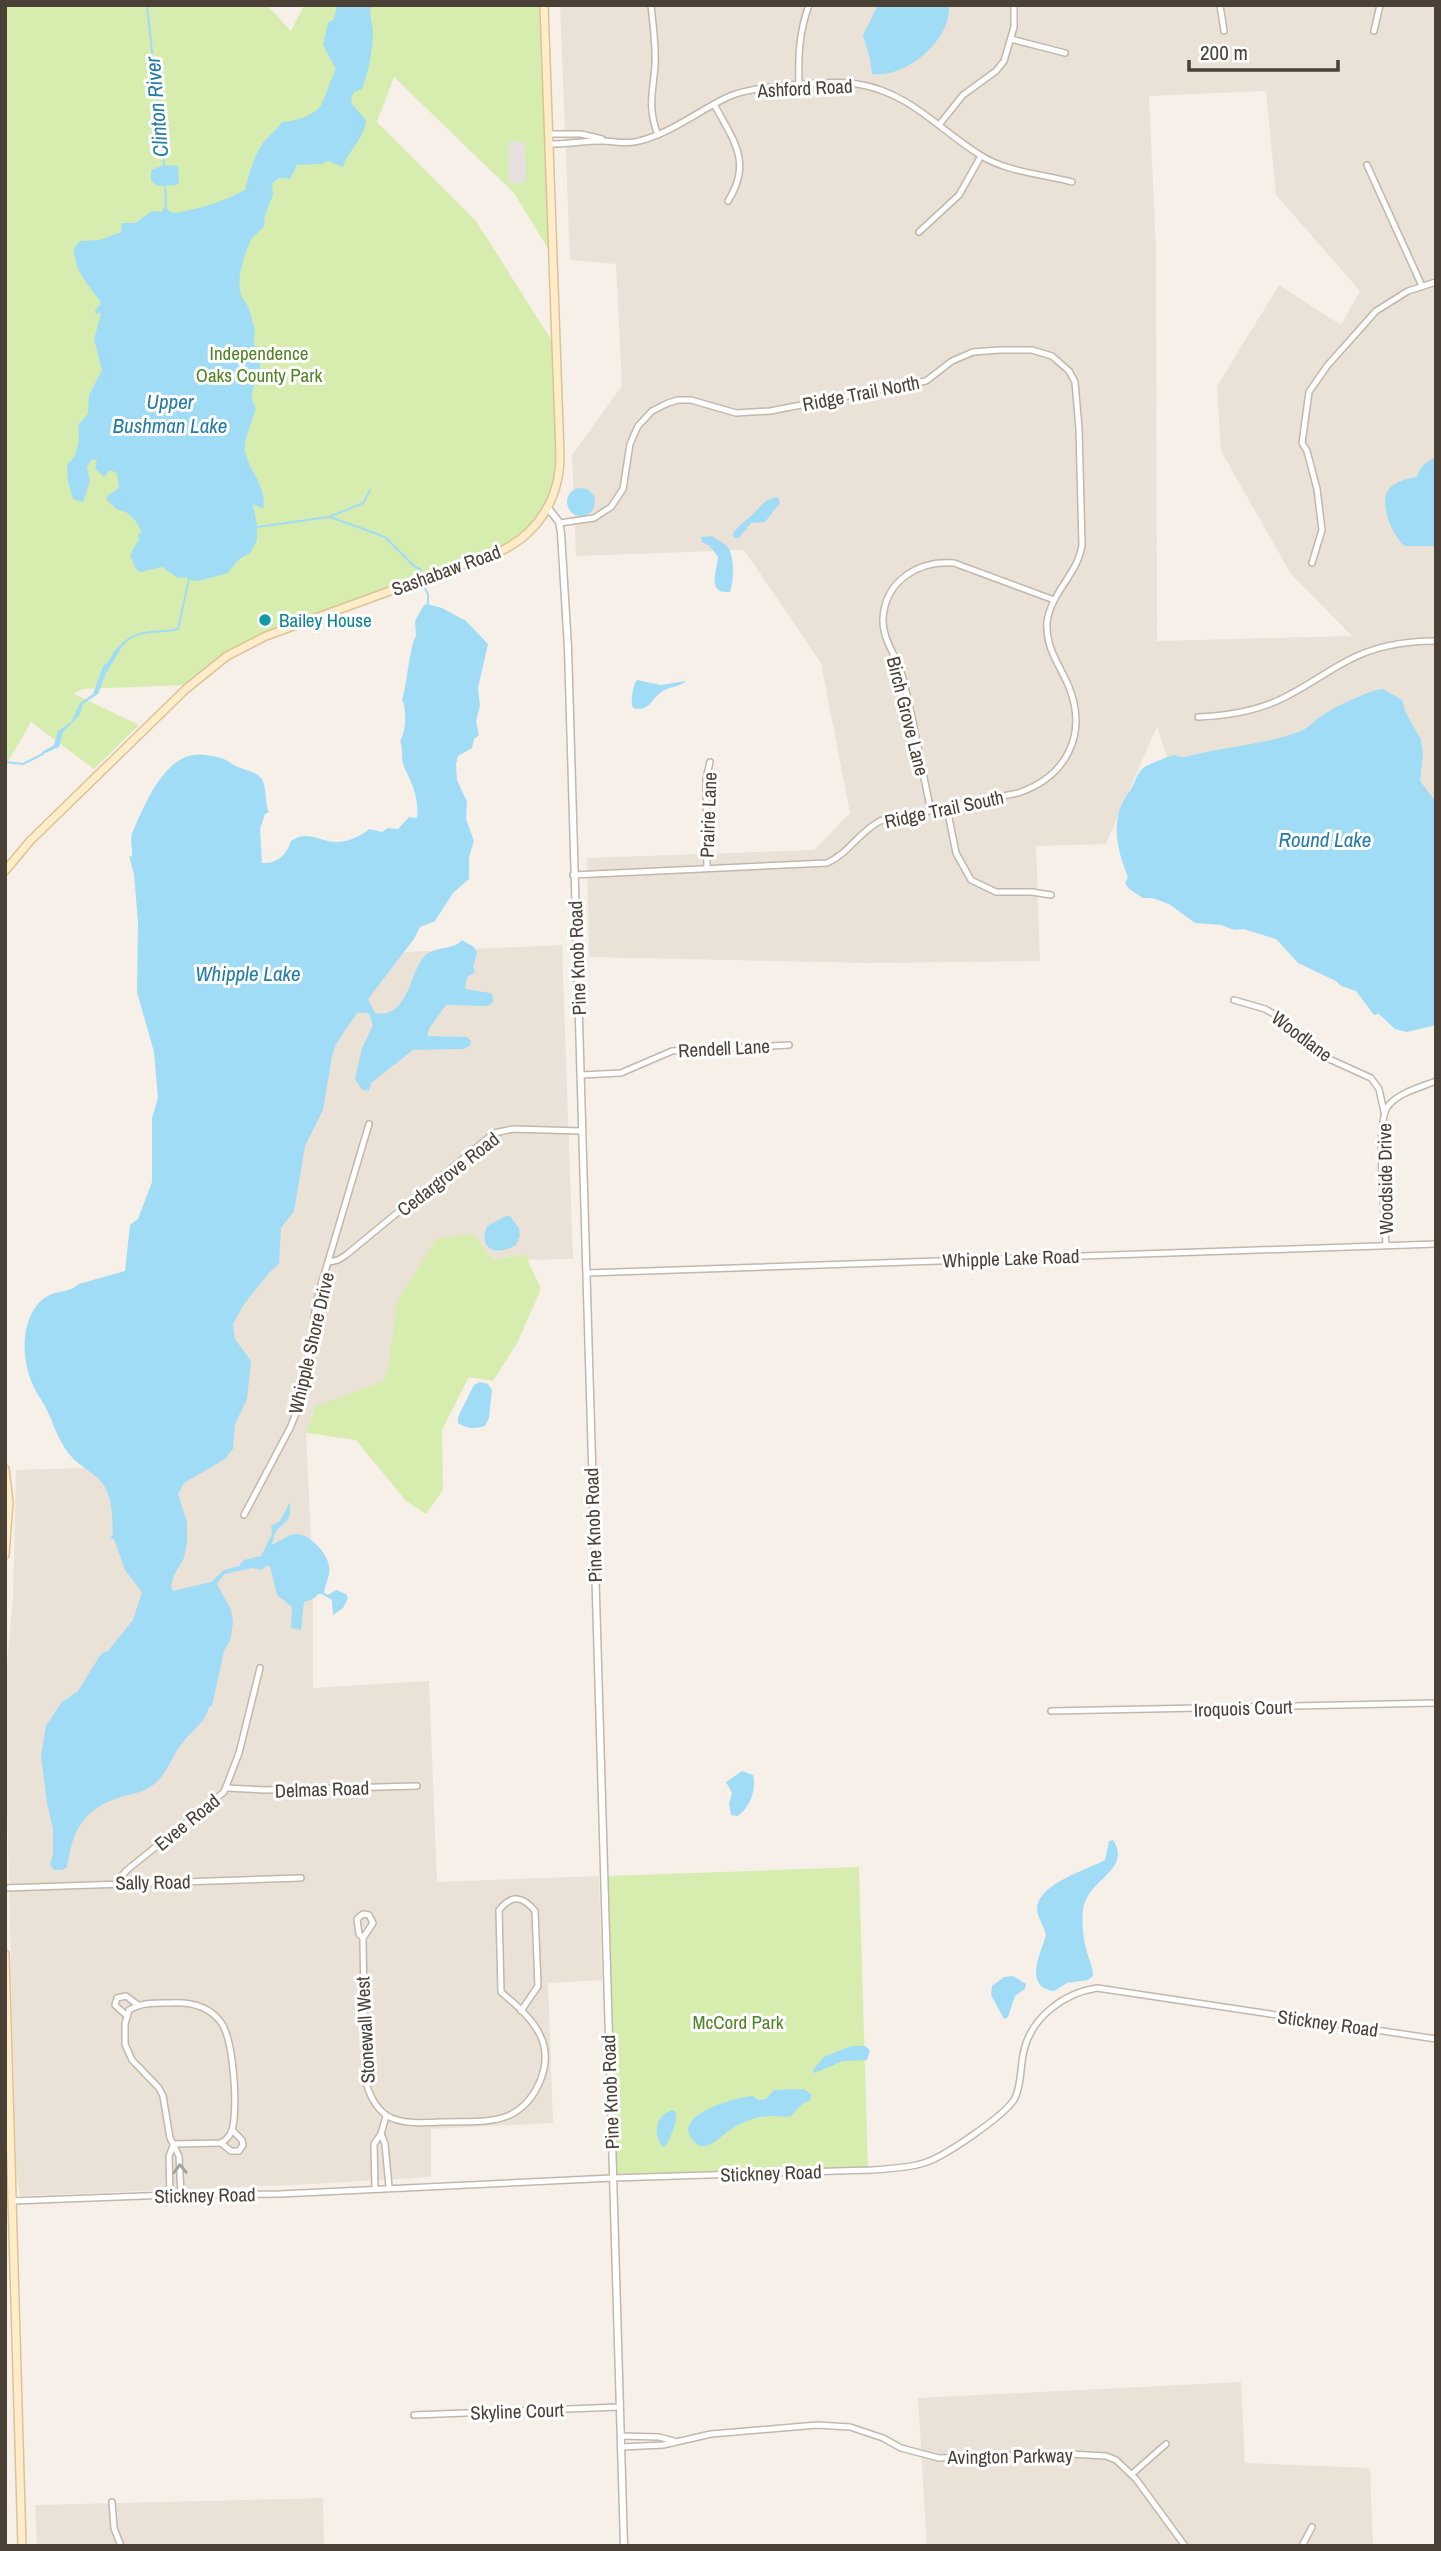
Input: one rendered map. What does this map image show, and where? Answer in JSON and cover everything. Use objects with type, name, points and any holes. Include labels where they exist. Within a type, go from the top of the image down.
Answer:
[{"type":"main road","name":"Sashabaw Road","points":[[5,871],[30,841],[193,682],[220,660],[279,631],[506,548],[530,532],[548,508],[557,487],[560,461],[544,5]]},
{"type":"main road","points":[[5,1469],[9,1502],[5,1555]]},
{"type":"main road","points":[[5,1954],[22,2546]]},
{"type":"street","points":[[651,5],[655,51],[650,106],[658,135]]},
{"type":"street","points":[[799,86],[799,45],[809,5]]},
{"type":"street","points":[[939,125],[963,95],[996,71],[1003,61],[1014,27],[1014,5]]},
{"type":"street","points":[[1220,5],[1223,31]]},
{"type":"street","points":[[1374,31],[1380,5]]},
{"type":"street","points":[[1011,39],[1065,53]]},
{"type":"street","name":"Ashford Road","points":[[549,134],[581,134],[627,143],[658,135],[731,96],[753,89],[844,83],[876,88],[907,101],[981,156],[1020,170],[1072,182]]},
{"type":"street","points":[[715,104],[736,145],[741,162],[740,179],[728,201]]},
{"type":"street","name":"Ashford Road","points":[[549,144],[608,141]]},
{"type":"street","points":[[919,232],[951,203],[968,181],[981,156]]},
{"type":"street","points":[[1367,166],[1422,286]]},
{"type":"street","points":[[1312,563],[1322,530],[1317,489],[1307,451],[1302,443],[1309,392],[1327,366],[1376,311],[1408,290],[1436,282]]},
{"type":"street","name":"Ridge Trail North","points":[[560,523],[594,518],[611,508],[623,489],[634,433],[646,416],[668,403],[691,400],[736,413],[770,411],[926,382],[952,361],[972,352],[1032,350],[1052,356],[1069,371],[1075,382],[1077,397],[1082,545],[1078,560],[1054,600]]},
{"type":"street","points":[[548,508],[560,523]]},
{"type":"street","name":"Pine Knob Road","points":[[560,523],[568,648],[624,2546]]},
{"type":"street","name":"Birch Grove Lane","points":[[931,811],[902,675],[884,628],[885,610],[891,594],[908,573],[916,568],[943,562],[1054,600]]},
{"type":"street","name":"Ridge Trail South","points":[[573,875],[827,863],[842,854],[874,824],[1034,788],[1052,775],[1065,758],[1074,738],[1076,711],[1068,683],[1050,649],[1047,623],[1054,600]]},
{"type":"street","points":[[1198,717],[1223,715],[1270,704],[1360,654],[1392,645],[1436,641]]},
{"type":"street","name":"Prairie Lane","points":[[707,868],[706,779],[710,762]]},
{"type":"street","points":[[947,808],[956,853],[971,880],[996,892],[1051,895]]},
{"type":"street","name":"Woodlane","points":[[1234,1000],[1265,1009],[1283,1019],[1304,1042],[1326,1058],[1371,1078],[1379,1089],[1384,1112]]},
{"type":"street","name":"Rendell Lane","points":[[581,1076],[631,1070],[672,1051],[789,1045]]},
{"type":"street","points":[[1384,1112],[1402,1096],[1436,1081]]},
{"type":"street","name":"Woodside Drive","points":[[1384,1112],[1381,1125],[1386,1245]]},
{"type":"street","name":"Whipple Shore Drive","points":[[244,1515],[290,1428],[302,1399],[316,1302],[369,1124]]},
{"type":"street","name":"Cedargrove Road","points":[[329,1262],[338,1261],[346,1255],[494,1133],[513,1129],[582,1130]]},
{"type":"street","name":"Whipple Lake Road","points":[[587,1273],[1436,1244]]},
{"type":"street","name":"Evee Road","points":[[119,1883],[127,1870],[226,1788],[239,1753],[260,1668]]},
{"type":"street","name":"Iroquois Court","points":[[1051,1711],[1436,1703]]},
{"type":"street","name":"Delmas Road","points":[[226,1788],[265,1790],[417,1786]]},
{"type":"street","name":"Sally Road","points":[[5,1888],[301,1878]]},
{"type":"street","points":[[375,2188],[374,2144],[381,2134],[386,2116],[427,2123],[492,2120],[519,2109],[537,2089],[545,2055],[541,2036],[501,1992],[499,1910],[507,1901],[518,1898],[535,1910],[538,1986],[521,2011]]},
{"type":"street","name":"Stonewall West","points":[[363,1938],[365,2078],[368,2092],[386,2116]]},
{"type":"street","name":"Stickney Road","points":[[12,2201],[170,2194],[280,2194],[389,2187],[871,2170],[925,2163],[960,2144],[1013,2102],[1019,2086],[1024,2051],[1034,2025],[1052,2008],[1086,1989],[1111,1990],[1436,2039]]},
{"type":"street","points":[[127,2017],[115,2005],[117,1997],[126,1996],[138,2006]]},
{"type":"street","points":[[173,2144],[221,2143],[228,2139],[232,2130],[232,2062],[227,2032],[210,2012],[191,2004],[138,2006],[129,2010],[127,2017],[124,2032],[128,2051],[132,2060],[159,2088],[163,2096],[173,2144],[179,2156],[181,2194]]},
{"type":"street","points":[[221,2143],[231,2151],[240,2151],[242,2140],[232,2130]]},
{"type":"street","points":[[381,2134],[385,2144],[389,2187]]},
{"type":"street","points":[[170,2194],[169,2156],[173,2144]]},
{"type":"street","points":[[375,2164],[387,2164]]},
{"type":"street","name":"Skyline Court","points":[[414,2415],[620,2407]]},
{"type":"street","name":"Avington Parkway","points":[[621,2447],[663,2445],[711,2434],[801,2425],[850,2427],[883,2438],[901,2448],[939,2458],[1093,2454],[1116,2460],[1132,2474],[1183,2543]]},
{"type":"street","name":"Avington Parkway","points":[[621,2436],[659,2437],[674,2441]]},
{"type":"street","points":[[1132,2474],[1166,2444]]},
{"type":"street","points":[[112,2502],[114,2528],[121,2546]]},
{"type":"street","points":[[1302,2546],[1312,2527]]},
{"type":"street","points":[[1174,2546],[1183,2543]]},
{"type":"shaded area","points":[[560,5],[1436,5],[1436,820],[1177,790],[1157,726],[1106,844],[1036,846],[1040,961],[870,963],[589,957],[587,858],[814,850],[850,813],[821,663],[744,550],[576,556],[572,455],[622,386],[616,264],[570,260]],"holes":[[[1266,91],[1276,195],[1360,291],[1341,325],[1279,285],[1217,386],[1221,451],[1291,574],[1352,636],[1157,641],[1156,249],[1149,96]]]},
{"type":"shaded area","points":[[508,142],[525,142],[526,183],[509,183]]},
{"type":"shaded area","points":[[562,945],[573,1259],[527,1260],[524,1254],[493,1260],[388,1369],[383,1381],[317,1406],[306,1433],[313,1581],[313,1688],[429,1681],[437,1882],[599,1876],[602,1980],[548,1983],[553,2123],[431,2129],[431,2177],[20,2196],[16,2170],[5,1727],[5,1684],[13,1598],[16,1470],[151,1466],[340,955]]},
{"type":"shaded area","points":[[1241,2382],[1245,2463],[1370,2468],[1373,2546],[927,2546],[918,2398]]},
{"type":"shaded area","points":[[323,2498],[324,2546],[37,2546],[35,2505]]},
{"type":"green space","name":"Independence Oaks County Park","points":[[5,5],[267,5],[291,31],[304,5],[539,5],[552,255],[514,193],[394,77],[377,122],[476,221],[554,344],[556,466],[543,507],[528,527],[492,550],[255,637],[222,655],[187,685],[82,689],[74,694],[139,725],[94,769],[31,722],[5,767]]},
{"type":"green space","points":[[473,1234],[493,1260],[525,1254],[541,1289],[517,1343],[493,1381],[469,1377],[442,1430],[443,1490],[426,1514],[406,1501],[356,1440],[306,1433],[316,1406],[383,1381],[388,1369],[397,1302],[436,1239]]},
{"type":"green space","name":"McCord Park","points":[[859,1867],[868,2167],[615,2174],[607,1876]]},
{"type":"water","name":"Upper Bushman Lake","points":[[337,5],[371,5],[373,33],[370,62],[362,89],[354,92],[351,98],[352,104],[366,120],[363,132],[343,167],[328,161],[297,165],[290,179],[280,178],[272,183],[273,195],[265,215],[264,227],[251,240],[240,276],[240,291],[251,314],[255,329],[254,343],[260,363],[252,396],[256,408],[245,446],[264,501],[263,509],[253,504],[257,540],[250,553],[238,560],[228,573],[198,581],[187,577],[178,578],[162,567],[140,572],[130,555],[139,539],[138,534],[142,533],[136,521],[107,500],[107,496],[119,488],[117,473],[110,470],[104,477],[95,469],[97,460],[91,460],[87,467],[90,481],[83,502],[73,499],[68,482],[67,464],[76,452],[79,441],[78,425],[88,414],[89,395],[102,370],[94,339],[101,314],[98,312],[96,315],[95,310],[100,301],[76,264],[74,248],[80,241],[100,240],[121,232],[122,223],[135,223],[152,211],[162,212],[164,207],[173,213],[191,210],[219,202],[245,190],[254,160],[265,140],[282,122],[309,115],[318,109],[323,101],[336,69],[323,45],[328,23],[334,19]]},
{"type":"water","points":[[878,5],[949,5],[948,18],[935,44],[912,64],[885,74],[872,74],[863,35]]},
{"type":"water","points":[[164,165],[178,166],[177,185],[158,186],[151,181],[151,170]]},
{"type":"water","points":[[1436,456],[1436,546],[1405,546],[1396,536],[1386,512],[1388,490],[1405,479],[1417,477],[1422,467]]},
{"type":"water","points":[[581,488],[591,492],[595,502],[591,512],[581,516],[571,512],[567,502],[571,492]]},
{"type":"water","points":[[778,497],[780,503],[765,522],[751,523],[739,538],[734,538],[733,534],[740,525],[764,502]]},
{"type":"water","points":[[712,536],[730,550],[733,575],[730,592],[723,592],[715,585],[718,557],[710,546],[702,542],[701,537]]},
{"type":"water","name":"Whipple Lake","points":[[427,604],[442,608],[466,621],[488,644],[478,688],[480,706],[476,721],[479,735],[474,739],[472,748],[458,756],[456,764],[457,780],[467,802],[466,819],[474,841],[469,857],[469,879],[453,893],[435,921],[420,927],[414,939],[368,999],[375,1013],[394,1010],[406,995],[422,959],[431,952],[453,946],[462,940],[474,947],[477,953],[473,967],[475,972],[467,977],[465,989],[490,993],[493,1002],[488,1006],[446,1005],[430,1027],[427,1036],[467,1037],[471,1041],[470,1046],[463,1049],[413,1050],[371,1083],[369,1091],[362,1090],[355,1079],[362,1048],[373,1025],[369,1013],[357,1013],[336,1044],[323,1110],[305,1146],[294,1211],[281,1228],[279,1264],[244,1304],[233,1324],[235,1339],[251,1361],[247,1399],[235,1424],[233,1449],[225,1459],[184,1483],[178,1494],[187,1522],[187,1543],[184,1558],[174,1575],[171,1586],[173,1591],[211,1582],[224,1570],[239,1566],[244,1560],[261,1556],[272,1534],[271,1526],[280,1521],[290,1502],[290,1515],[275,1533],[271,1545],[296,1534],[312,1541],[328,1561],[329,1573],[324,1593],[328,1595],[336,1590],[346,1594],[348,1598],[343,1608],[333,1615],[332,1600],[322,1594],[304,1602],[301,1630],[291,1628],[292,1607],[277,1595],[270,1566],[262,1570],[253,1568],[224,1574],[217,1584],[231,1610],[233,1621],[231,1638],[224,1651],[212,1706],[202,1722],[180,1746],[158,1781],[145,1790],[105,1803],[87,1816],[72,1843],[67,1867],[54,1870],[50,1864],[53,1855],[53,1829],[41,1756],[46,1726],[61,1703],[78,1691],[101,1654],[108,1651],[133,1620],[142,1592],[125,1570],[114,1539],[110,1539],[113,1534],[112,1510],[105,1487],[70,1455],[62,1443],[29,1375],[25,1343],[28,1322],[43,1299],[79,1284],[125,1271],[130,1225],[138,1219],[152,1182],[152,1118],[158,1098],[154,1052],[137,992],[138,923],[134,874],[129,856],[132,857],[132,834],[144,806],[169,768],[192,755],[222,758],[253,772],[262,780],[269,812],[265,814],[260,829],[262,863],[281,858],[291,841],[302,836],[334,842],[344,841],[369,829],[382,832],[388,828],[398,829],[409,817],[417,818],[416,798],[404,766],[400,741],[405,720],[402,700],[416,636],[415,621]]},
{"type":"water","points":[[125,642],[106,673],[98,694],[83,704],[79,716],[63,732],[59,747],[41,755],[54,745],[58,731],[71,722],[80,703],[93,694],[103,666]]},
{"type":"water","points":[[637,680],[661,685],[686,681],[663,691],[649,705],[638,709],[633,708],[632,701]]},
{"type":"water","name":"Round Lake","points":[[1383,689],[1402,700],[1421,740],[1423,753],[1420,781],[1436,802],[1436,1025],[1407,1032],[1395,1029],[1379,1014],[1374,1015],[1356,991],[1298,963],[1276,939],[1243,929],[1234,930],[1221,925],[1195,923],[1169,904],[1143,898],[1129,889],[1125,883],[1128,877],[1117,834],[1123,802],[1146,766],[1173,755],[1184,757],[1299,732],[1342,704]]},
{"type":"water","points":[[510,1216],[519,1228],[520,1236],[516,1245],[502,1250],[491,1249],[485,1241],[487,1226]]},
{"type":"water","points":[[480,1382],[488,1384],[492,1390],[489,1418],[485,1426],[464,1426],[458,1423],[458,1417],[474,1385]]},
{"type":"water","points":[[742,1771],[753,1775],[753,1793],[741,1813],[737,1816],[731,1815],[729,1804],[732,1793],[726,1782]]},
{"type":"water","points":[[1113,1840],[1118,1858],[1115,1865],[1090,1892],[1083,1910],[1084,1939],[1093,1976],[1088,1980],[1067,1983],[1054,1991],[1045,1988],[1039,1983],[1036,1968],[1046,1935],[1037,1911],[1040,1899],[1046,1891],[1065,1878],[1105,1860],[1109,1841]]},
{"type":"water","points":[[1013,1976],[1026,1984],[1025,1989],[1015,1996],[1008,2017],[1004,2019],[991,1995],[992,1986],[1004,1977]]},
{"type":"water","points":[[851,2046],[865,2046],[870,2050],[867,2060],[843,2061],[815,2073],[812,2071],[824,2057]]},
{"type":"water","points":[[804,2089],[811,2094],[811,2100],[802,2104],[791,2116],[764,2116],[751,2120],[704,2146],[697,2144],[690,2136],[689,2126],[694,2119],[712,2107],[746,2097],[766,2099],[774,2090]]},
{"type":"water","points":[[672,2110],[676,2112],[675,2125],[666,2145],[662,2147],[657,2135],[657,2125],[662,2116]]},
{"type":"waterway","name":"Clinton River","points":[[147,5],[164,164]]},
{"type":"waterway","name":"Clinton River","points":[[165,184],[166,208]]},
{"type":"waterway","points":[[257,527],[329,517],[363,503],[370,490]]},
{"type":"waterway","points":[[330,517],[385,537],[421,572]]},
{"type":"waterway","name":"Clinton River","points":[[123,644],[142,634],[178,629],[189,578]]},
{"type":"waterway","points":[[423,585],[428,594],[428,604]]},
{"type":"waterway","name":"Clinton River","points":[[5,762],[23,764],[43,754]]},
{"type":"place","name":"Bailey House","points":[[265,620]]}]
